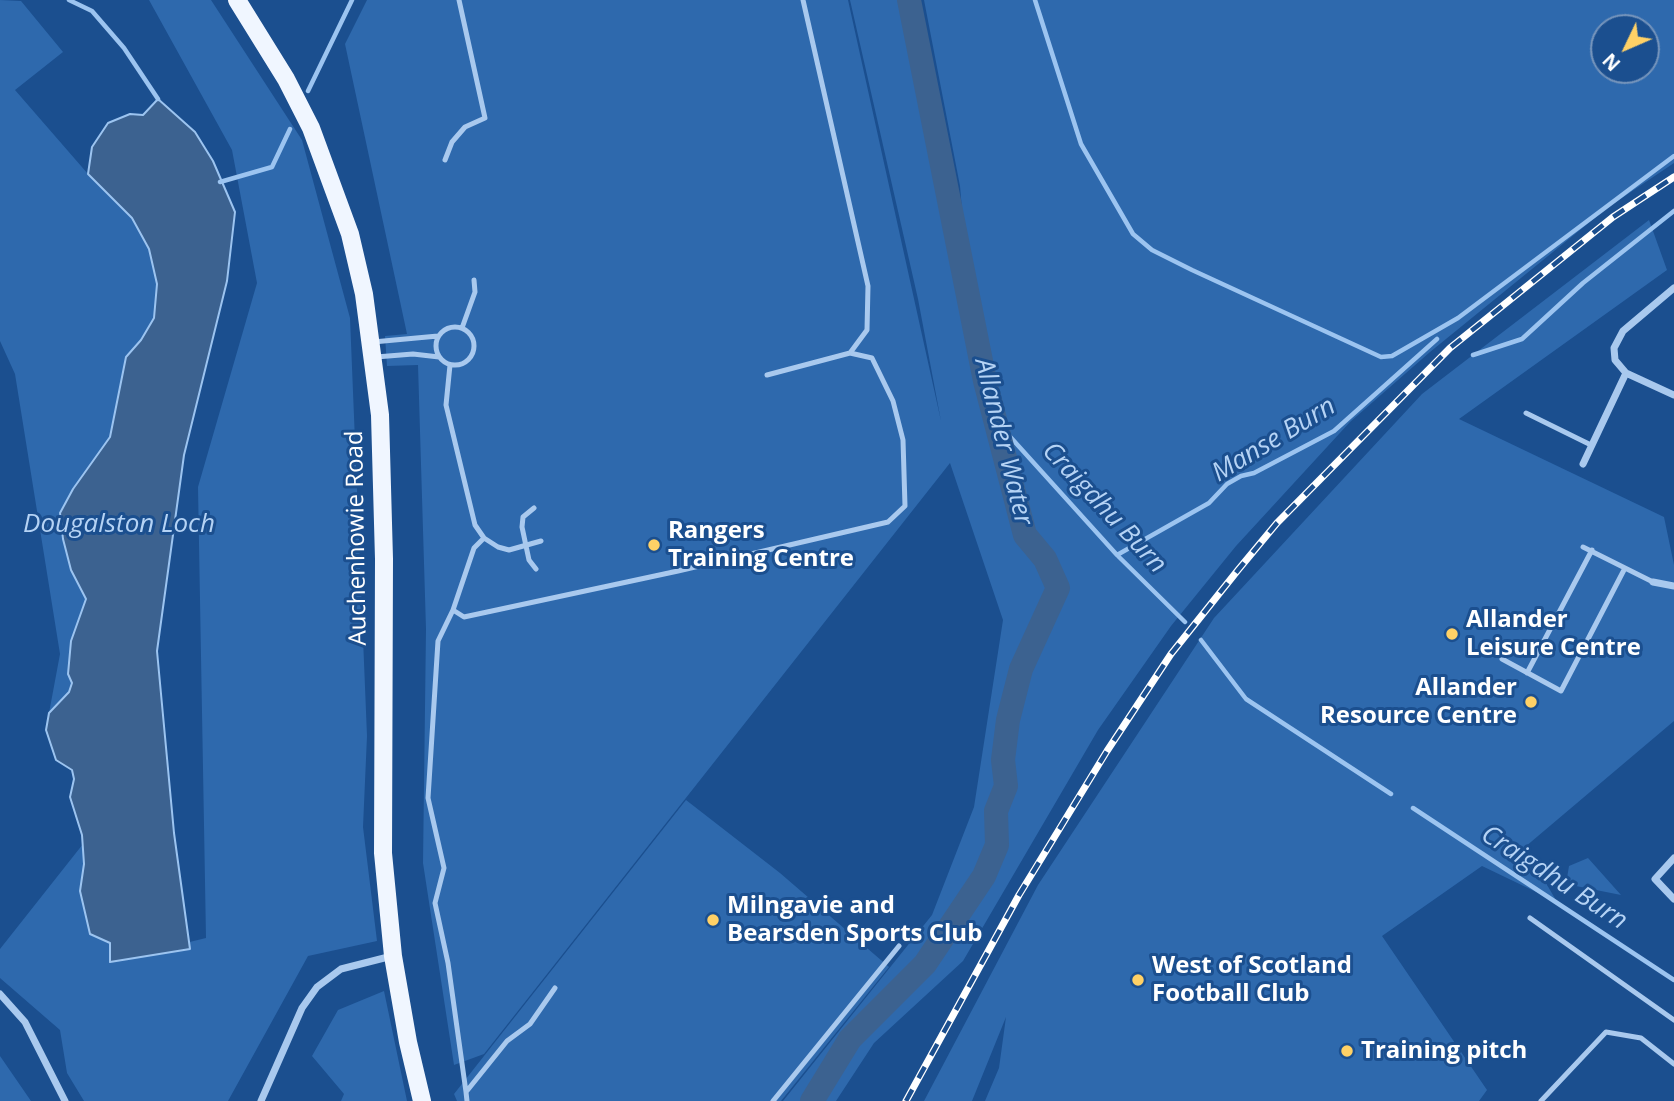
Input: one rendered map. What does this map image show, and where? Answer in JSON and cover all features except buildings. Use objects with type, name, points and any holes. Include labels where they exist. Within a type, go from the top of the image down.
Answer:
[{"type":"main road","name":"Auchenhowie Road","points":[[237,0],[286,79],[332,180],[353,246],[373,350],[380,415],[384,559],[383,853],[393,956],[408,1042],[422,1101]]},
{"type":"street","points":[[1674,288],[1616,339],[1615,360],[1626,373],[1674,395]]},
{"type":"street","points":[[1583,464],[1626,373]]},
{"type":"street","points":[[1653,582],[1674,586]]},
{"type":"street","points":[[1674,858],[1655,878],[1674,899]]},
{"type":"street","points":[[261,1101],[302,1008],[317,987],[341,970],[393,956]]},
{"type":"street","points":[[0,994],[25,1023],[65,1101]]},
{"type":"lane","points":[[445,160],[452,142],[465,127],[485,118],[459,0]]},
{"type":"lane","points":[[803,0],[868,286],[866,330],[850,354]]},
{"type":"lane","points":[[462,328],[475,292],[474,280]]},
{"type":"lane","points":[[462,328],[473,338],[474,352],[465,363],[450,365],[439,358],[373,350],[438,337],[446,329],[462,328]]},
{"type":"lane","points":[[438,337],[436,347],[439,358]]},
{"type":"lane","points":[[453,610],[464,617],[888,522],[905,506],[903,440],[893,401],[872,358],[850,354],[767,375]]},
{"type":"lane","points":[[450,365],[446,405],[475,525],[484,538],[509,550],[541,541]]},
{"type":"lane","points":[[1526,413],[1591,445]]},
{"type":"lane","points":[[534,508],[523,517],[525,545],[529,560],[536,569]]},
{"type":"lane","points":[[467,1101],[448,963],[435,903],[444,868],[428,798],[438,641],[453,610],[474,548],[484,538]]},
{"type":"lane","points":[[1583,547],[1653,582]]},
{"type":"lane","points":[[1527,673],[1592,550]]},
{"type":"lane","points":[[1502,660],[1561,691],[1625,568]]},
{"type":"lane","points":[[1530,918],[1674,1020]]},
{"type":"lane","points":[[773,1101],[899,946]]},
{"type":"lane","points":[[466,1092],[507,1041],[530,1024],[555,988]]},
{"type":"lane","points":[[1541,1101],[1606,1032],[1641,1038],[1674,1064]]},
{"type":"shaded area","points":[[0,0],[21,1],[63,52],[15,90],[88,174],[132,218],[149,249],[157,284],[154,318],[141,340],[126,357],[110,437],[73,489],[63,539],[71,570],[86,599],[71,641],[68,674],[72,683],[69,692],[49,713],[60,654],[15,374],[0,341]]},
{"type":"shaded area","points":[[149,0],[211,0],[302,140],[350,318],[367,736],[363,827],[377,941],[308,956],[228,1101],[84,1101],[67,1073],[60,1030],[0,978],[0,949],[83,844],[132,956],[206,938],[198,487],[257,283],[232,150]]},
{"type":"shaded area","points":[[367,0],[848,0],[941,421],[918,299],[850,0],[917,0],[968,280],[960,186],[924,0],[1674,0],[1674,163],[1607,208],[1430,352],[1350,422],[1236,546],[1171,626],[1098,730],[963,961],[874,1043],[836,1101],[783,1101],[932,915],[974,807],[1003,620],[950,463],[484,1054],[454,1065],[423,863],[426,629],[418,365],[387,366],[385,336],[407,334],[345,44]]},
{"type":"shaded area","points":[[1649,220],[1667,270],[1459,419],[1664,517],[1674,565],[1674,721],[1525,847],[1557,902],[1482,866],[1382,936],[1487,1090],[1479,1101],[985,1101],[999,1068],[1006,1017],[972,1101],[924,1101],[1038,885],[1214,618],[1422,394]]},
{"type":"shaded area","name":"Milngavie and Bearsden Sports Club","points":[[686,800],[780,873],[889,967],[781,1101],[457,1101],[454,1094]]},
{"type":"shaded area","points":[[1588,858],[1621,895],[1576,886],[1567,878],[1569,866]]},
{"type":"shaded area","points":[[384,991],[407,1101],[341,1101],[344,1094],[312,1056],[338,1010]]},
{"type":"shaded area","points":[[0,1056],[31,1101],[0,1101]]},
{"type":"water","name":"Dougalston Loch","points":[[158,99],[195,132],[213,161],[235,212],[227,281],[184,455],[157,651],[174,833],[190,949],[110,962],[110,943],[90,934],[80,891],[84,864],[82,835],[70,797],[74,779],[72,770],[56,760],[46,730],[49,713],[69,692],[72,683],[68,674],[71,641],[86,599],[71,570],[60,513],[73,489],[110,437],[126,357],[141,340],[154,318],[157,284],[149,249],[132,218],[88,174],[92,147],[108,123],[130,114],[143,115]]},
{"type":"waterway","points":[[69,0],[92,11],[124,48],[158,99]]},
{"type":"waterway","points":[[308,91],[352,0]]},
{"type":"waterway","name":"Allander Water","points":[[812,1101],[850,1039],[925,964],[984,876],[997,845],[996,811],[1006,786],[1003,760],[1008,720],[1021,669],[1058,588],[1045,559],[1025,535],[985,381],[909,0]]},
{"type":"waterway","points":[[1035,0],[1081,144],[1133,234],[1152,250],[1192,270],[1381,357],[1392,356],[1458,318],[1674,156]]},
{"type":"waterway","points":[[220,182],[272,167],[290,129]]},
{"type":"waterway","name":"Manse Burn","points":[[1473,355],[1522,339],[1583,283],[1674,211]]},
{"type":"waterway","name":"Manse Burn","points":[[1117,555],[1209,503],[1227,484],[1241,476],[1254,473],[1334,431],[1437,339]]},
{"type":"waterway","name":"Craigdhu Burn","points":[[995,420],[1117,555],[1185,622]]},
{"type":"waterway","name":"Craigdhu Burn","points":[[1201,640],[1246,699],[1391,794]]},
{"type":"waterway","name":"Craigdhu Burn","points":[[1413,808],[1674,980]]},
{"type":"railway","points":[[906,1101],[1019,895],[1107,751],[1171,654],[1277,523],[1450,348],[1613,217],[1674,177]]},
{"type":"place","name":"Rangers Training Centre","points":[[654,545]]},
{"type":"place","name":"Allander Leisure Centre","points":[[1452,634]]},
{"type":"place","name":"Allander Resource Centre","points":[[1531,702]]},
{"type":"place","name":"Milngavie and Bearsden Sports Club","points":[[713,920]]},
{"type":"place","name":"West of Scotland Football Club","points":[[1138,980]]},
{"type":"place","name":"Training pitch","points":[[1347,1051]]}]
